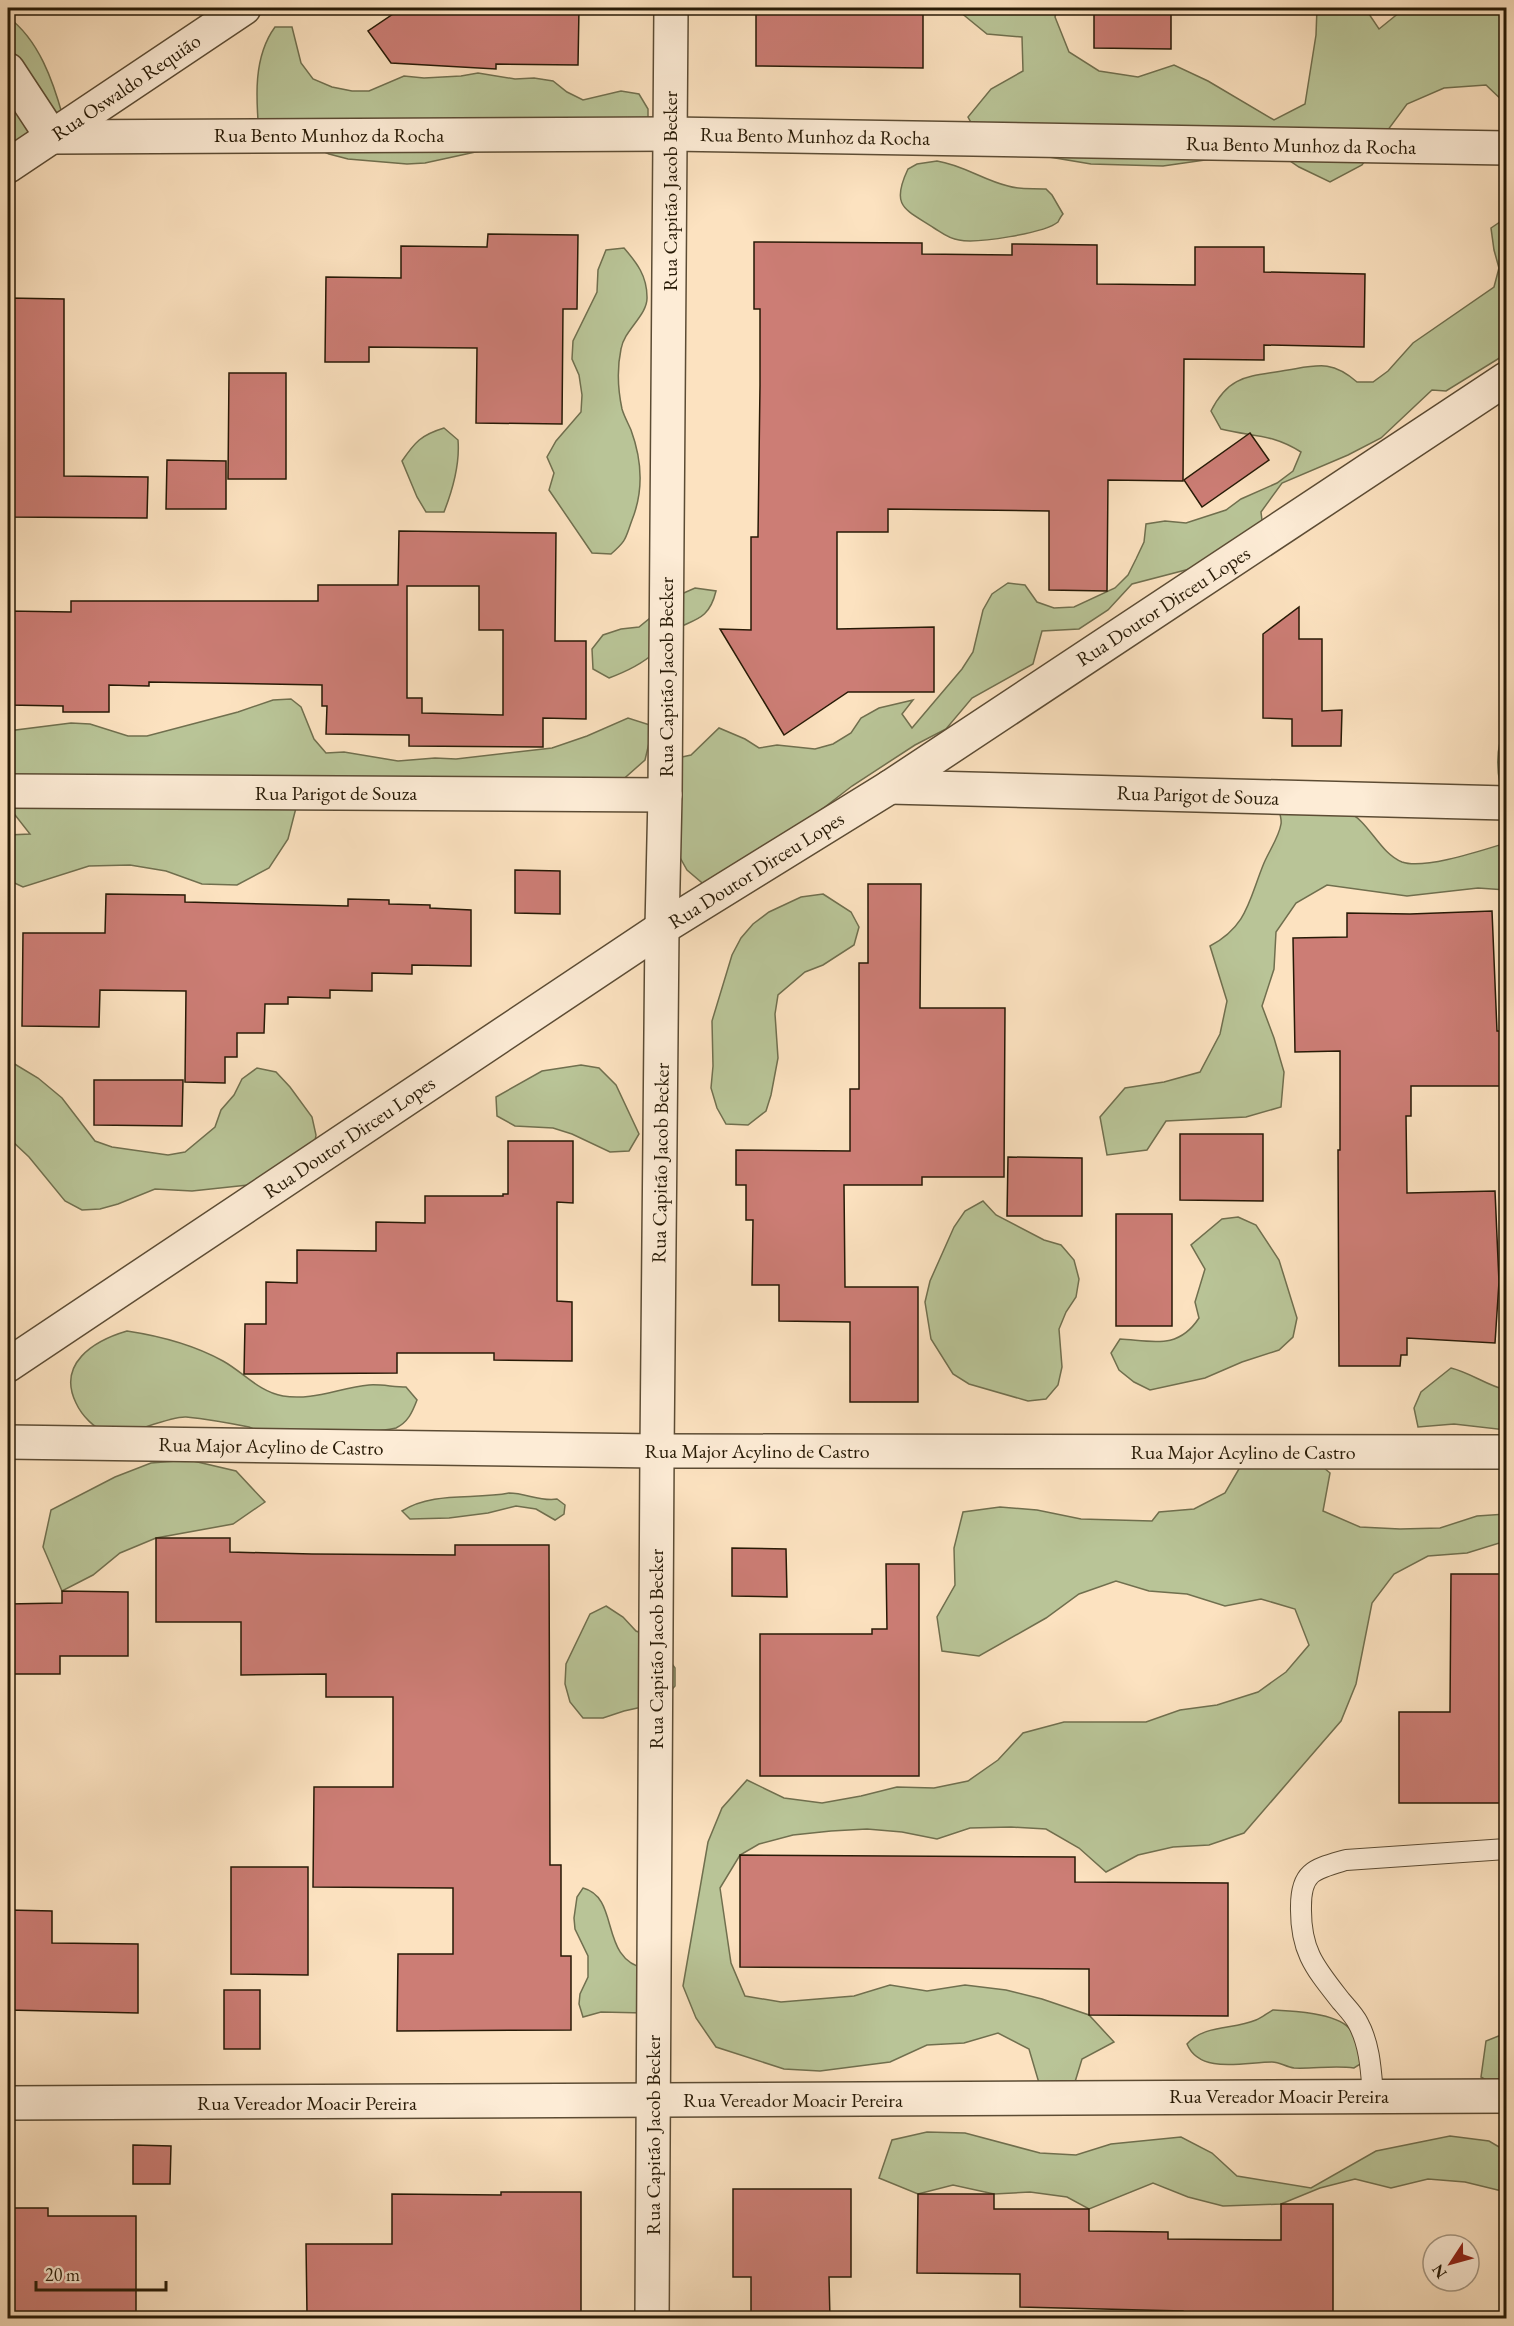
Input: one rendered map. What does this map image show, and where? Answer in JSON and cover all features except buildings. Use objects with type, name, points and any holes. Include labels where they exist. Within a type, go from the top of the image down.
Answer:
[{"type":"street","name":"Rua Oswaldo Requião","points":[[8,166],[244,8]]},
{"type":"street","name":"Rua Capitão Jacob Becker","points":[[652,2319],[657,1451],[671,8]]},
{"type":"street","points":[[8,70],[52,137]]},
{"type":"street","name":"Rua Bento Munhoz da Rocha","points":[[52,137],[670,134],[1506,148]]},
{"type":"street","name":"Rua Doutor Dirceu Lopes","points":[[8,1365],[662,928],[890,787],[1506,379]]},
{"type":"street","name":"Rua Parigot de Souza","points":[[890,787],[1506,803]]},
{"type":"street","name":"Rua Parigot de Souza","points":[[8,791],[665,795]]},
{"type":"street","name":"Rua Major Acylino de Castro","points":[[8,1442],[657,1451],[1506,1452]]},
{"type":"street","name":"Rua Vereador Moacir Pereira","points":[[8,2103],[654,2102],[1372,2095],[1506,2096]]},
{"type":"lane","points":[[1372,2095],[1369,2053],[1358,2023],[1318,1971],[1305,1948],[1300,1925],[1301,1889],[1306,1878],[1323,1867],[1346,1860],[1506,1849]]},
{"type":"green space","points":[[960,8],[1057,8],[1055,17],[1069,52],[1099,71],[1138,77],[1174,65],[1208,81],[1274,120],[1305,104],[1316,35],[1317,8],[1365,8],[1379,29],[1405,8],[1506,8],[1506,104],[1486,85],[1444,88],[1407,104],[1362,165],[1330,182],[1299,167],[1268,146],[1233,156],[1163,166],[1091,164],[984,146],[968,117],[991,89],[1023,71],[1022,37],[987,34],[960,12]]},
{"type":"green space","points":[[8,17],[19,26],[36,49],[55,89],[63,117],[8,161]]},
{"type":"green space","points":[[275,27],[292,27],[301,63],[313,79],[332,87],[352,91],[369,91],[404,76],[424,78],[478,73],[515,79],[534,78],[553,81],[567,92],[583,100],[621,91],[639,94],[648,109],[648,128],[579,147],[480,151],[425,163],[407,164],[348,159],[329,154],[313,147],[259,134],[257,92],[259,65]]},
{"type":"green space","points":[[937,161],[1008,186],[1046,189],[1063,214],[1058,222],[1051,226],[1025,234],[968,241],[949,237],[908,211],[901,199],[900,192],[908,169],[917,164]]},
{"type":"green space","points":[[1506,218],[1506,354],[1446,391],[1432,390],[1381,438],[1348,455],[1282,483],[1261,512],[1264,537],[1201,566],[1132,584],[1108,610],[1079,629],[1042,631],[1033,664],[972,698],[946,729],[915,745],[852,786],[714,893],[687,870],[668,836],[668,760],[691,755],[719,728],[759,748],[777,745],[815,749],[833,744],[851,733],[861,718],[879,708],[913,700],[902,714],[912,728],[962,669],[973,652],[983,610],[992,594],[1008,583],[1025,585],[1037,602],[1054,608],[1074,607],[1115,588],[1128,575],[1144,542],[1146,524],[1165,521],[1186,523],[1226,510],[1241,499],[1277,483],[1293,471],[1301,452],[1271,438],[1221,429],[1211,411],[1218,399],[1234,383],[1243,379],[1316,366],[1340,370],[1357,382],[1373,382],[1388,371],[1413,343],[1494,287],[1499,268],[1491,228]]},
{"type":"green space","points":[[624,248],[640,270],[647,289],[644,310],[623,342],[619,371],[622,409],[637,452],[640,486],[636,509],[623,542],[611,554],[592,553],[549,490],[554,473],[547,457],[556,441],[581,412],[582,395],[579,375],[572,359],[573,341],[597,292],[598,270],[606,250]]},
{"type":"green space","points":[[444,428],[458,440],[455,476],[444,512],[426,512],[402,461],[419,440]]},
{"type":"green space","points":[[695,588],[716,591],[713,602],[703,615],[667,634],[654,653],[627,670],[609,678],[593,669],[592,649],[603,635],[621,629],[639,627],[677,596]]},
{"type":"green space","points":[[291,699],[301,707],[314,739],[326,753],[344,752],[398,761],[456,759],[552,748],[628,718],[653,726],[645,760],[619,783],[297,804],[288,839],[269,868],[237,885],[202,884],[166,871],[130,865],[89,866],[23,887],[8,880],[8,835],[30,834],[8,806],[8,731],[71,723],[90,724],[128,736],[147,736],[238,712],[273,700]]},
{"type":"green space","points":[[1506,725],[1506,807],[1500,786],[1498,755]]},
{"type":"green space","points":[[1278,806],[1347,812],[1361,822],[1394,858],[1412,864],[1454,858],[1506,843],[1506,890],[1478,888],[1407,896],[1327,885],[1296,903],[1276,932],[1274,969],[1262,1006],[1284,1072],[1281,1107],[1246,1117],[1166,1121],[1147,1150],[1107,1155],[1100,1117],[1125,1088],[1164,1082],[1200,1072],[1220,1034],[1227,1001],[1210,946],[1232,930],[1246,910],[1280,829]]},
{"type":"green space","points":[[823,894],[851,912],[859,927],[854,945],[823,965],[805,972],[778,995],[775,1014],[778,1058],[766,1111],[748,1125],[726,1124],[717,1108],[711,1088],[712,1021],[732,955],[741,938],[753,924],[769,912],[801,897]]},
{"type":"green space","points":[[8,1060],[38,1078],[62,1098],[95,1141],[112,1147],[168,1155],[185,1152],[215,1127],[221,1110],[234,1095],[242,1079],[257,1068],[276,1072],[312,1117],[316,1135],[313,1153],[248,1185],[192,1191],[155,1189],[118,1204],[100,1209],[82,1210],[65,1201],[29,1157],[8,1140]]},
{"type":"green space","points":[[581,1065],[599,1068],[616,1085],[639,1134],[629,1151],[610,1152],[572,1134],[553,1128],[515,1126],[497,1116],[496,1097],[542,1071]]},
{"type":"green space","points":[[983,1201],[996,1215],[1044,1240],[1061,1245],[1074,1260],[1079,1279],[1076,1297],[1059,1329],[1062,1367],[1058,1385],[1046,1399],[1028,1401],[969,1384],[953,1374],[931,1339],[925,1302],[930,1281],[954,1227],[965,1211]]},
{"type":"green space","points":[[1238,1217],[1256,1225],[1279,1260],[1297,1318],[1293,1337],[1279,1350],[1242,1362],[1205,1378],[1150,1390],[1134,1382],[1119,1370],[1111,1353],[1120,1339],[1164,1341],[1182,1335],[1191,1328],[1199,1318],[1195,1302],[1205,1269],[1191,1245],[1222,1219]]},
{"type":"green space","points":[[127,1331],[164,1338],[200,1350],[230,1365],[274,1394],[304,1397],[378,1385],[406,1387],[417,1400],[409,1417],[400,1426],[374,1431],[269,1437],[249,1427],[186,1417],[167,1420],[123,1434],[108,1434],[93,1425],[79,1408],[71,1389],[71,1377],[75,1366],[91,1348],[114,1335]]},
{"type":"green space","points":[[1451,1368],[1506,1390],[1506,1430],[1454,1424],[1418,1427],[1414,1408],[1421,1392]]},
{"type":"green space","points":[[1311,1457],[1330,1473],[1323,1511],[1360,1527],[1440,1528],[1477,1516],[1506,1514],[1506,1541],[1467,1553],[1428,1556],[1394,1574],[1372,1603],[1356,1684],[1341,1721],[1244,1833],[1209,1845],[1173,1847],[1138,1855],[1106,1872],[1079,1848],[1046,1829],[970,1828],[937,1839],[902,1832],[867,1829],[831,1831],[793,1835],[759,1844],[740,1855],[720,1888],[731,1963],[745,1996],[781,2002],[854,1996],[890,1985],[927,1991],[965,1985],[1006,1990],[1042,1999],[1089,2015],[1114,2042],[1082,2059],[1071,2095],[1039,2083],[1029,2049],[998,2033],[964,2043],[927,2045],[890,2062],[820,2071],[784,2069],[716,2047],[696,2018],[683,1986],[708,1842],[722,1808],[747,1780],[784,1798],[822,1803],[897,1787],[934,1788],[968,1781],[998,1760],[1023,1733],[1064,1722],[1146,1722],[1180,1710],[1217,1705],[1258,1692],[1286,1672],[1309,1645],[1295,1609],[1261,1599],[1225,1606],[1187,1594],[1149,1591],[1116,1581],[1079,1594],[1046,1618],[979,1656],[942,1651],[937,1617],[955,1585],[954,1548],[963,1512],[1000,1507],[1037,1510],[1081,1519],[1152,1521],[1159,1512],[1194,1509],[1225,1493],[1243,1462]]},
{"type":"green space","points":[[189,1460],[236,1471],[265,1502],[233,1524],[156,1538],[120,1553],[93,1575],[62,1591],[43,1547],[51,1510],[115,1477],[151,1463]]},
{"type":"green space","points":[[509,1493],[557,1499],[565,1505],[564,1514],[555,1520],[536,1509],[516,1506],[488,1513],[449,1518],[410,1519],[402,1511],[440,1498]]},
{"type":"green space","points":[[606,1606],[623,1617],[636,1631],[654,1638],[675,1668],[675,1686],[660,1703],[603,1718],[583,1718],[570,1702],[565,1684],[566,1664],[590,1614]]},
{"type":"green space","points":[[583,1888],[595,1894],[602,1903],[621,1954],[631,1963],[646,1969],[644,2013],[601,2012],[583,2017],[579,2004],[580,1994],[588,1977],[588,1956],[575,1929],[574,1918],[577,1897]]},
{"type":"green space","points":[[1273,2010],[1324,2016],[1343,2023],[1354,2036],[1362,2063],[1354,2068],[1294,2068],[1272,2062],[1224,2065],[1202,2060],[1193,2054],[1187,2044],[1202,2033],[1247,2023]]},
{"type":"green space","points":[[1506,2033],[1506,2092],[1481,2077],[1486,2041]]},
{"type":"green space","points":[[927,2132],[965,2133],[1040,2153],[1076,2155],[1111,2144],[1181,2137],[1212,2153],[1237,2176],[1311,2188],[1376,2151],[1450,2136],[1489,2141],[1506,2151],[1506,2192],[1465,2182],[1428,2179],[1391,2188],[1355,2179],[1320,2188],[1281,2204],[1223,2206],[1188,2197],[1153,2183],[1089,2209],[1067,2197],[1030,2192],[994,2194],[953,2185],[918,2194],[879,2178],[892,2140]]}]
